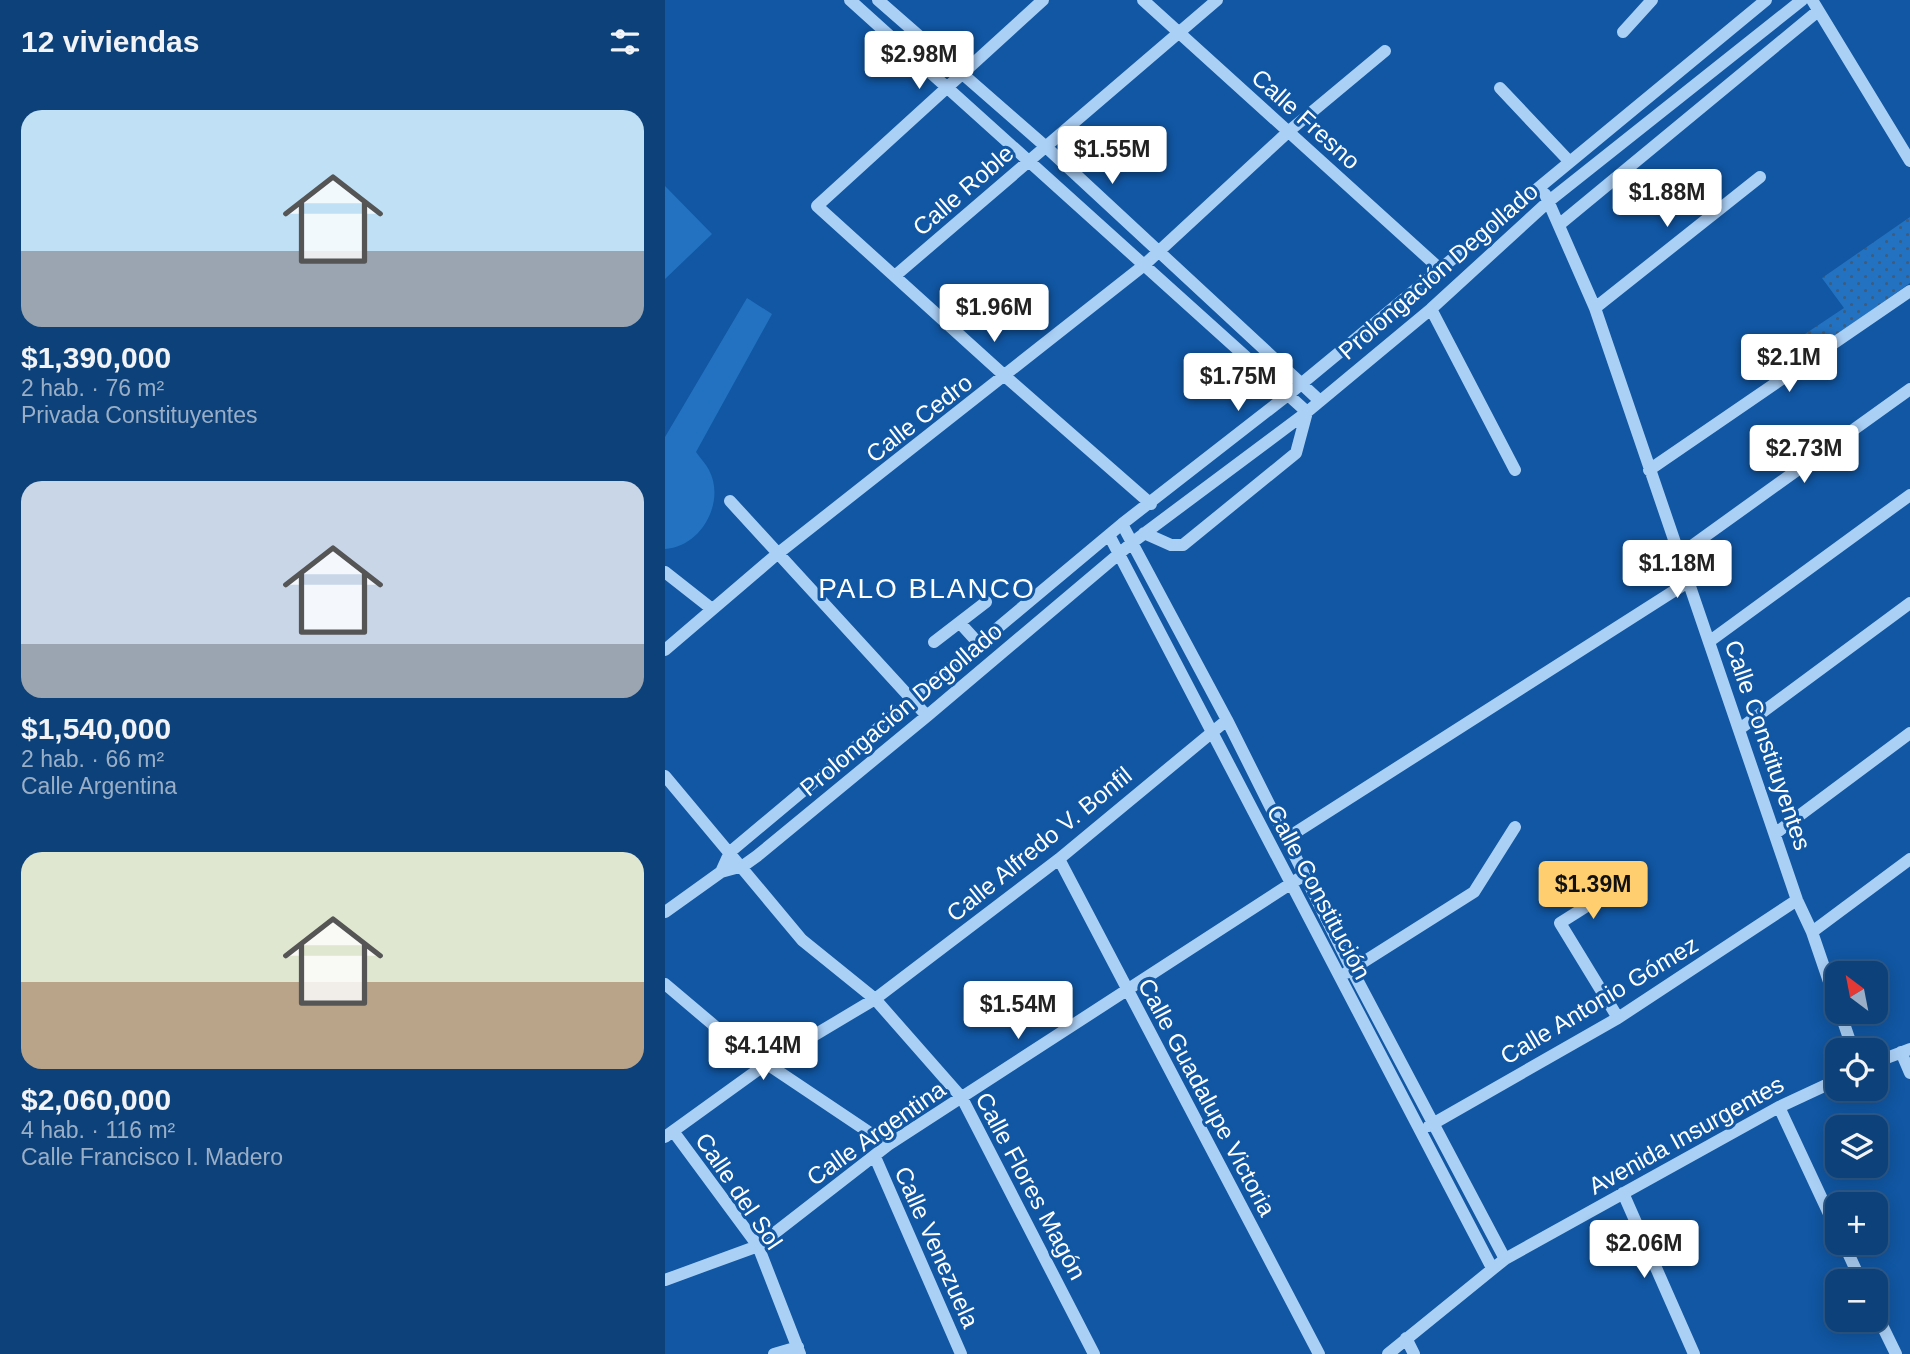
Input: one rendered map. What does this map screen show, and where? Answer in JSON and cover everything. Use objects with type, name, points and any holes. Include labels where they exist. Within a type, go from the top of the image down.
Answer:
[{"type":"street","points":[[850,0],[1307,412],[1296,453],[1183,545],[1171,545],[1144,533]]},
{"type":"street","points":[[878,0],[1045,146],[1321,401]]},
{"type":"street","points":[[1043,0],[817,206],[1151,504]]},
{"type":"street","name":"Calle Fresno","points":[[1143,0],[1440,269]]},
{"type":"street","name":"Calle Roble","points":[[896,275],[1217,0]]},
{"type":"street","points":[[1623,32],[1652,0]]},
{"type":"street","name":"Prolongación Degollado","points":[[730,852],[1122,524],[1289,394],[1766,0]]},
{"type":"street","name":"Prolongación Degollado","points":[[743,866],[927,716],[1119,553],[1321,401],[1431,309],[1549,201],[1803,0]]},
{"type":"street","points":[[1560,224],[1815,6],[1910,161]]},
{"type":"street","name":"Calle Cedro","points":[[665,650],[776,555],[1006,377],[1143,266],[1289,131],[1385,51]]},
{"type":"street","points":[[1500,88],[1569,161]]},
{"type":"street","points":[[1595,308],[1760,177]]},
{"type":"street","name":"Calle Constituyentes","points":[[1540,184],[1595,308],[1649,470],[1741,728],[1797,900],[1825,970]]},
{"type":"street","points":[[1649,470],[1910,290]]},
{"type":"street","points":[[1431,309],[1515,470]]},
{"type":"street","points":[[1679,555],[1910,389]]},
{"type":"street","points":[[1710,641],[1910,495]]},
{"type":"street","points":[[730,501],[776,555],[914,699],[927,716]]},
{"type":"street","name":"Calle Constitución","points":[[1122,524],[1227,720],[1352,970],[1505,1259]]},
{"type":"street","name":"Calle Constitución","points":[[1109,535],[1492,1268]]},
{"type":"street","points":[[665,572],[712,609]]},
{"type":"street","name":"Calle Constitución","points":[[1287,838],[1688,582]]},
{"type":"street","points":[[934,642],[986,602]]},
{"type":"street","points":[[1741,728],[1910,603]]},
{"type":"street","points":[[960,623],[980,645]]},
{"type":"street","name":"Calle Alfredo V. Bonfil","points":[[669,1134],[765,1064],[875,999],[1059,859],[1227,720]]},
{"type":"street","points":[[1776,833],[1910,733]]},
{"type":"street","name":"Calle Flores Magón","points":[[667,781],[743,866],[802,940],[875,999],[962,1098],[1094,1354]]},
{"type":"street","points":[[1340,976],[1474,892],[1515,827]]},
{"type":"street","points":[[721,872],[730,852]]},
{"type":"street","name":"Calle Guadalupe Victoria","points":[[1059,859],[1319,1354]]},
{"type":"street","points":[[1812,932],[1910,859]]},
{"type":"street","points":[[665,912],[721,872],[743,866]]},
{"type":"street","name":"Calle Argentina","points":[[665,1280],[758,1246],[888,1145],[1304,875]]},
{"type":"street","points":[[1609,892],[1560,923],[1618,1017]]},
{"type":"street","name":"Calle Antonio Gómez","points":[[1420,1131],[1618,1017],[1797,900]]},
{"type":"street","points":[[665,984],[765,1064],[888,1145]]},
{"type":"street","points":[[1888,1057],[1905,1050],[1910,1073]]},
{"type":"street","name":"Avenida Insurgentes","points":[[1388,1354],[1505,1259],[1779,1107],[1825,1086]]},
{"type":"street","points":[[1779,1107],[1825,1205]]},
{"type":"street","name":"Calle del Sol","points":[[669,1134],[758,1246],[799,1350]]},
{"type":"street","name":"Calle Venezuela","points":[[875,1157],[961,1354]]},
{"type":"street","points":[[1623,1193],[1695,1354]]},
{"type":"street","points":[[1886,1332],[1896,1354]]},
{"type":"street","points":[[1406,1338],[1414,1354]]},
{"type":"street","points":[[774,1354],[799,1350]]},
{"type":"shaded area","points":[[665,186],[712,234],[665,279]]},
{"type":"shaded area","points":[[1910,217],[1910,283],[1810,354],[1799,338],[1844,308],[1822,278]]},
{"type":"shaded area","points":[[747,298],[772,314],[696,452],[708,468],[713,482],[712,509],[699,532],[678,546],[665,549],[665,437]]},
{"type":"district","name":"PALO BLANCO","points":[[927,588]]}]
